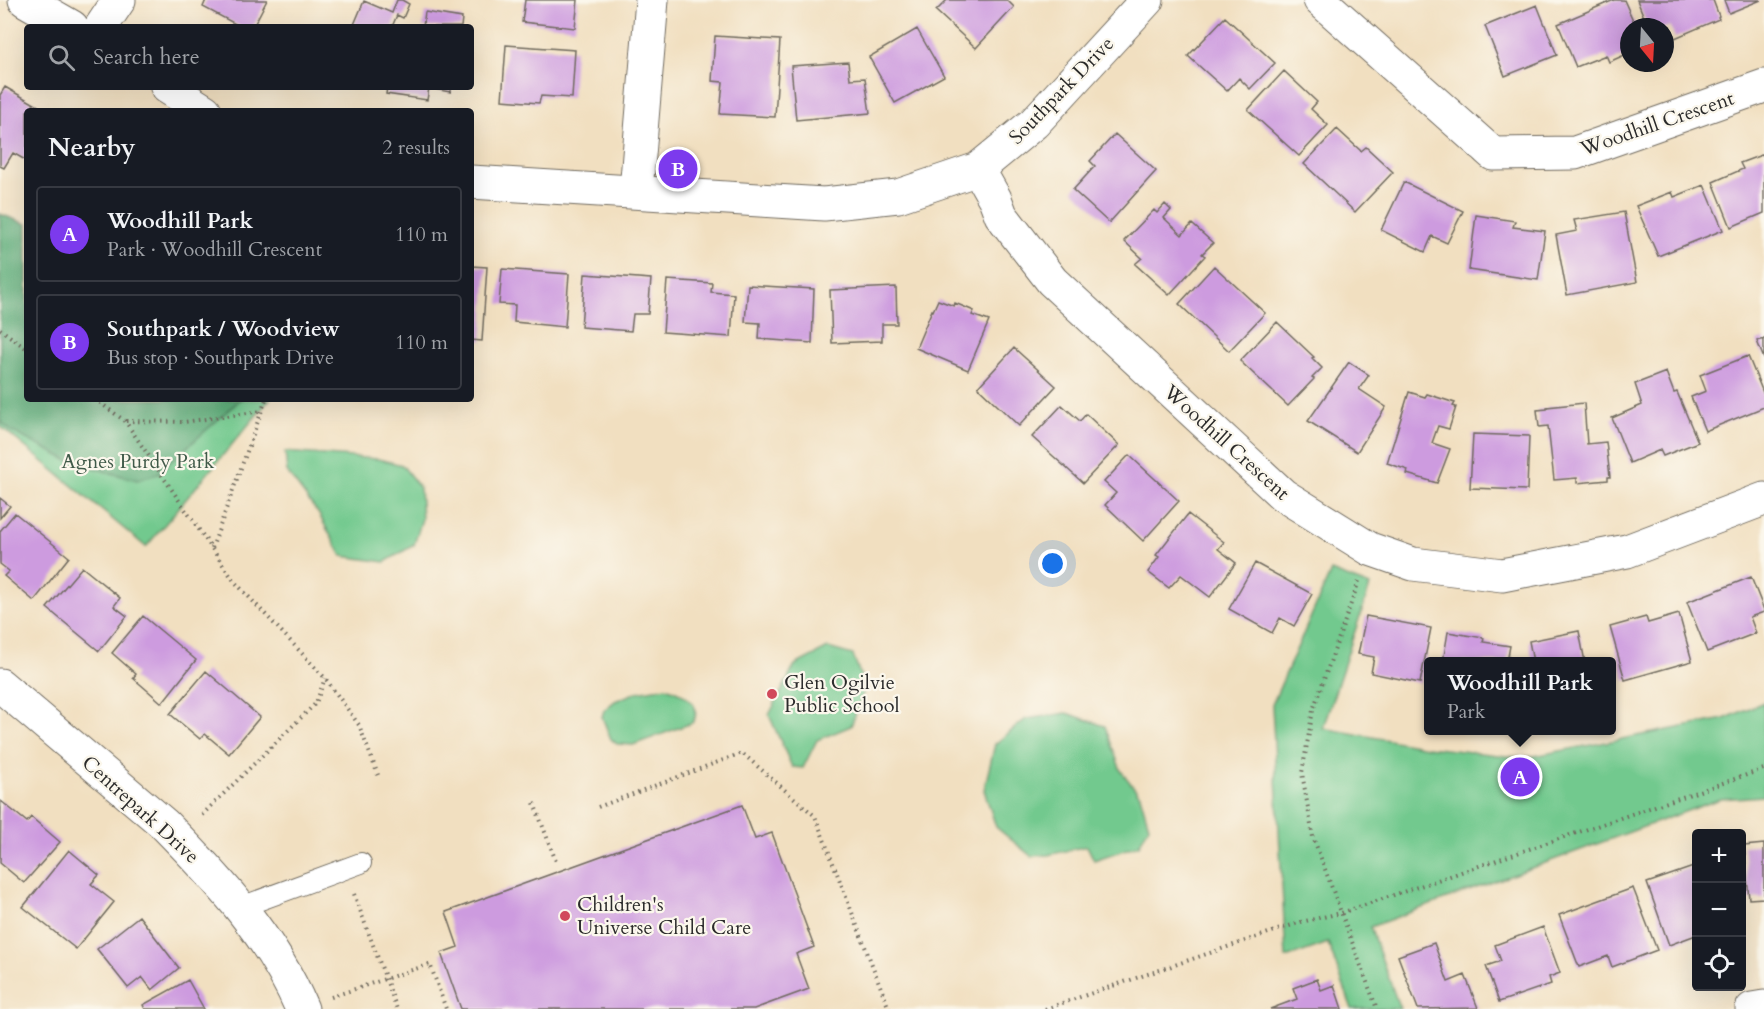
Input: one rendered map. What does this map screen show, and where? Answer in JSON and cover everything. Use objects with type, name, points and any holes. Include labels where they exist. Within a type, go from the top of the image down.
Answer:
[{"type":"street","points":[[25,0],[67,24]]},
{"type":"street","points":[[103,24],[119,0]]},
{"type":"street","points":[[636,191],[652,0]]},
{"type":"street","name":"Southpark Drive","points":[[474,182],[824,204],[898,196],[978,169],[1034,123],[1147,0]]},
{"type":"street","name":"Woodhill Crescent","points":[[1320,0],[1493,154],[1575,153],[1764,86]]},
{"type":"street","points":[[172,90],[199,108]]},
{"type":"street","name":"Woodhill Crescent","points":[[978,169],[1001,215],[1052,281],[1283,495],[1370,549],[1413,564],[1502,575],[1627,551],[1764,499]]},
{"type":"street","name":"Centrepark Drive","points":[[0,685],[155,816],[181,842],[241,907],[273,952],[302,1007]]},
{"type":"street","points":[[1752,1009],[1764,1007]]},
{"type":"lane","points":[[241,907],[361,863]]},
{"type":"path","points":[[0,329],[24,347]]},
{"type":"path","points":[[99,402],[125,421],[234,582],[325,678],[358,725],[378,775]]},
{"type":"path","points":[[211,548],[265,402]]},
{"type":"path","points":[[125,421],[184,422],[262,411]]},
{"type":"path","points":[[1370,549],[1313,710],[1302,772],[1313,837],[1377,1009]]},
{"type":"path","points":[[181,842],[209,807],[316,703],[325,678]]},
{"type":"path","points":[[598,807],[742,753],[815,816],[889,1009]]},
{"type":"path","points":[[1045,1009],[1301,922],[1341,913],[1764,770]]},
{"type":"path","points":[[534,803],[557,864]]},
{"type":"path","points":[[354,894],[397,1009]]},
{"type":"path","points":[[302,1007],[430,964],[446,1009]]},
{"type":"green space","name":"Agnes Purdy Park","points":[[0,214],[24,223],[24,402],[238,402],[157,474],[137,480],[71,462],[11,431],[0,421]]},
{"type":"green space","name":"Agnes Purdy Park","points":[[0,216],[24,379],[24,402],[267,402],[146,547],[0,426]]},
{"type":"green space","points":[[285,452],[378,459],[402,465],[420,488],[422,519],[414,545],[385,562],[342,556],[318,513],[287,472]]},
{"type":"green space","points":[[1331,571],[1370,586],[1323,728],[1427,747],[1524,758],[1724,719],[1764,702],[1764,796],[1720,799],[1370,927],[1400,1009],[1352,1009],[1328,943],[1286,958],[1272,705]]},
{"type":"green space","points":[[828,648],[853,655],[865,688],[851,726],[817,740],[803,768],[792,767],[769,715],[795,665]]},
{"type":"green space","points":[[666,687],[690,700],[696,710],[692,723],[633,745],[617,744],[611,739],[602,717],[604,710],[615,701],[637,692]]},
{"type":"green space","points":[[1067,713],[1105,726],[1121,771],[1140,795],[1149,826],[1139,845],[1094,860],[1087,846],[1048,855],[1031,856],[996,827],[984,790],[995,744],[1026,719]]},
{"type":"building","points":[[206,0],[267,0],[255,24],[235,24],[203,7]]},
{"type":"building","points":[[397,0],[409,4],[403,18],[397,15],[393,24],[354,24],[364,1],[392,13]]},
{"type":"building","points":[[525,0],[578,0],[575,28],[522,22]]},
{"type":"building","points":[[947,0],[1007,0],[1014,7],[976,48],[936,11]]},
{"type":"building","points":[[1614,0],[1624,0],[1632,18],[1620,18],[1620,57],[1609,62],[1606,55],[1576,67],[1558,24]]},
{"type":"building","points":[[1637,0],[1713,0],[1719,16],[1719,19],[1675,38],[1674,18],[1644,18]]},
{"type":"building","points":[[1724,0],[1761,0],[1729,13]]},
{"type":"building","points":[[1537,5],[1557,55],[1505,76],[1485,26]]},
{"type":"building","points":[[425,12],[462,18],[461,24],[423,24]]},
{"type":"building","points":[[1225,17],[1275,63],[1250,89],[1239,78],[1227,91],[1188,56]]},
{"type":"building","points":[[917,29],[944,76],[895,103],[869,57]]},
{"type":"building","points":[[715,36],[780,40],[775,117],[720,114],[723,82],[712,81]]},
{"type":"building","points":[[506,45],[575,50],[572,98],[541,96],[539,103],[502,100]]},
{"type":"building","points":[[848,62],[850,79],[865,78],[870,113],[796,120],[791,66]]},
{"type":"building","points":[[1284,71],[1317,102],[1311,109],[1328,125],[1299,156],[1248,110]]},
{"type":"building","points":[[5,87],[42,108],[24,108],[24,159],[13,153],[4,168],[0,166],[0,95]]},
{"type":"building","points":[[387,90],[429,90],[427,100],[386,94]]},
{"type":"building","points":[[1337,129],[1361,151],[1366,147],[1393,172],[1355,212],[1304,164]]},
{"type":"building","points":[[1115,134],[1156,171],[1109,223],[1073,190],[1095,166],[1090,161]]},
{"type":"building","points":[[1764,154],[1764,213],[1731,227],[1713,182],[1743,169],[1740,163]]},
{"type":"building","points":[[1404,182],[1463,211],[1447,243],[1432,236],[1425,252],[1381,230]]},
{"type":"building","points":[[1704,185],[1723,230],[1658,256],[1636,206],[1672,192],[1674,197]]},
{"type":"building","points":[[1165,204],[1171,210],[1164,218],[1182,235],[1192,224],[1213,243],[1202,254],[1205,256],[1169,295],[1135,264],[1142,258],[1124,241],[1154,210],[1157,213]]},
{"type":"building","points":[[1624,212],[1637,282],[1567,295],[1556,235],[1577,231],[1574,220]]},
{"type":"building","points":[[1476,215],[1515,221],[1513,227],[1545,231],[1538,280],[1469,270]]},
{"type":"building","points":[[474,266],[487,267],[482,341],[474,340]]},
{"type":"building","points":[[1214,266],[1265,313],[1229,351],[1179,304]]},
{"type":"building","points":[[502,269],[569,274],[565,327],[514,322],[515,305],[499,304]]},
{"type":"building","points":[[585,274],[651,279],[648,314],[633,314],[631,331],[581,327]]},
{"type":"building","points":[[667,280],[712,283],[711,292],[734,294],[731,337],[663,332]]},
{"type":"building","points":[[748,285],[814,289],[812,343],[759,339],[760,323],[745,322]]},
{"type":"building","points":[[896,287],[897,324],[882,324],[882,341],[832,343],[830,290]]},
{"type":"building","points":[[938,300],[954,306],[955,303],[974,311],[972,315],[989,321],[968,370],[916,348]]},
{"type":"building","points":[[1277,322],[1314,357],[1312,358],[1322,368],[1288,406],[1240,361]]},
{"type":"building","points":[[1764,339],[1764,359],[1757,341]]},
{"type":"building","points":[[1014,348],[1056,386],[1019,426],[978,387]]},
{"type":"building","points":[[1748,356],[1764,395],[1764,407],[1705,431],[1691,397],[1706,391],[1700,375]]},
{"type":"building","points":[[1349,362],[1369,375],[1359,389],[1386,407],[1357,452],[1308,421]]},
{"type":"building","points":[[1666,372],[1698,442],[1663,456],[1660,450],[1630,463],[1612,418],[1642,405],[1635,384]]},
{"type":"building","points":[[1409,392],[1425,397],[1427,394],[1455,403],[1453,406],[1456,407],[1449,429],[1438,426],[1432,443],[1450,449],[1437,483],[1407,474],[1408,470],[1387,463]]},
{"type":"building","points":[[1584,403],[1587,444],[1606,442],[1610,477],[1608,480],[1577,483],[1577,478],[1554,480],[1548,426],[1539,427],[1537,410]]},
{"type":"building","points":[[1062,405],[1080,421],[1086,414],[1119,445],[1083,483],[1032,437]]},
{"type":"building","points":[[1473,434],[1529,436],[1527,490],[1470,488]]},
{"type":"building","points":[[1129,455],[1179,501],[1143,541],[1105,505],[1116,493],[1104,482]]},
{"type":"building","points":[[0,498],[10,506],[0,518]]},
{"type":"building","points":[[15,513],[69,557],[34,601],[4,576],[9,571],[0,564],[0,531]]},
{"type":"building","points":[[1188,514],[1224,542],[1218,549],[1236,563],[1210,597],[1181,575],[1169,588],[1148,572],[1159,557],[1156,555]]},
{"type":"building","points":[[1255,563],[1312,594],[1294,626],[1280,618],[1272,633],[1229,609]]},
{"type":"building","points":[[82,567],[120,598],[114,606],[127,616],[99,651],[47,608]]},
{"type":"building","points":[[1751,577],[1764,610],[1750,617],[1756,633],[1707,652],[1687,602]]},
{"type":"building","points":[[1679,614],[1692,661],[1625,680],[1610,627],[1646,617],[1648,623]]},
{"type":"building","points":[[143,616],[196,660],[162,703],[133,678],[136,674],[112,653]]},
{"type":"building","points":[[1366,616],[1431,628],[1420,683],[1371,673],[1374,657],[1358,654]]},
{"type":"building","points":[[1579,631],[1584,657],[1532,657],[1529,641]]},
{"type":"building","points":[[1448,632],[1484,638],[1483,642],[1510,646],[1508,657],[1444,657]]},
{"type":"building","points":[[206,671],[260,717],[229,754],[205,734],[200,739],[170,714]]},
{"type":"building","points":[[1,801],[27,822],[31,817],[60,842],[24,883],[0,863]]},
{"type":"building","points":[[742,805],[755,839],[772,833],[814,947],[796,954],[809,989],[754,1009],[461,1009],[441,953],[458,947],[446,912]]},
{"type":"building","points":[[1764,844],[1764,898],[1749,899],[1746,846]]},
{"type":"building","points":[[69,850],[99,875],[91,884],[114,902],[76,949],[23,907]]},
{"type":"building","points":[[1692,867],[1692,936],[1669,945],[1647,883]]},
{"type":"building","points":[[1633,888],[1657,950],[1612,967],[1608,956],[1579,967],[1559,915]]},
{"type":"building","points":[[139,916],[179,968],[152,990],[142,977],[128,988],[97,949]]},
{"type":"building","points":[[1543,927],[1560,973],[1549,977],[1551,984],[1499,1002],[1486,966],[1501,961],[1495,945]]},
{"type":"building","points":[[1434,943],[1448,982],[1465,975],[1478,1008],[1418,1009],[1398,956]]},
{"type":"building","points":[[1317,979],[1321,990],[1334,985],[1342,1009],[1270,1009],[1297,999],[1293,988]]},
{"type":"building","points":[[188,980],[204,1009],[145,1009],[143,1005]]},
{"type":"place","name":"Southpark / Woodview","points":[[678,169]]},
{"type":"place","name":"Glen Ogilvie Public School","points":[[772,694]]},
{"type":"place","name":"Woodhill Park","points":[[1520,777]]},
{"type":"place","name":"Children's Universe Child Care","points":[[565,916]]}]
